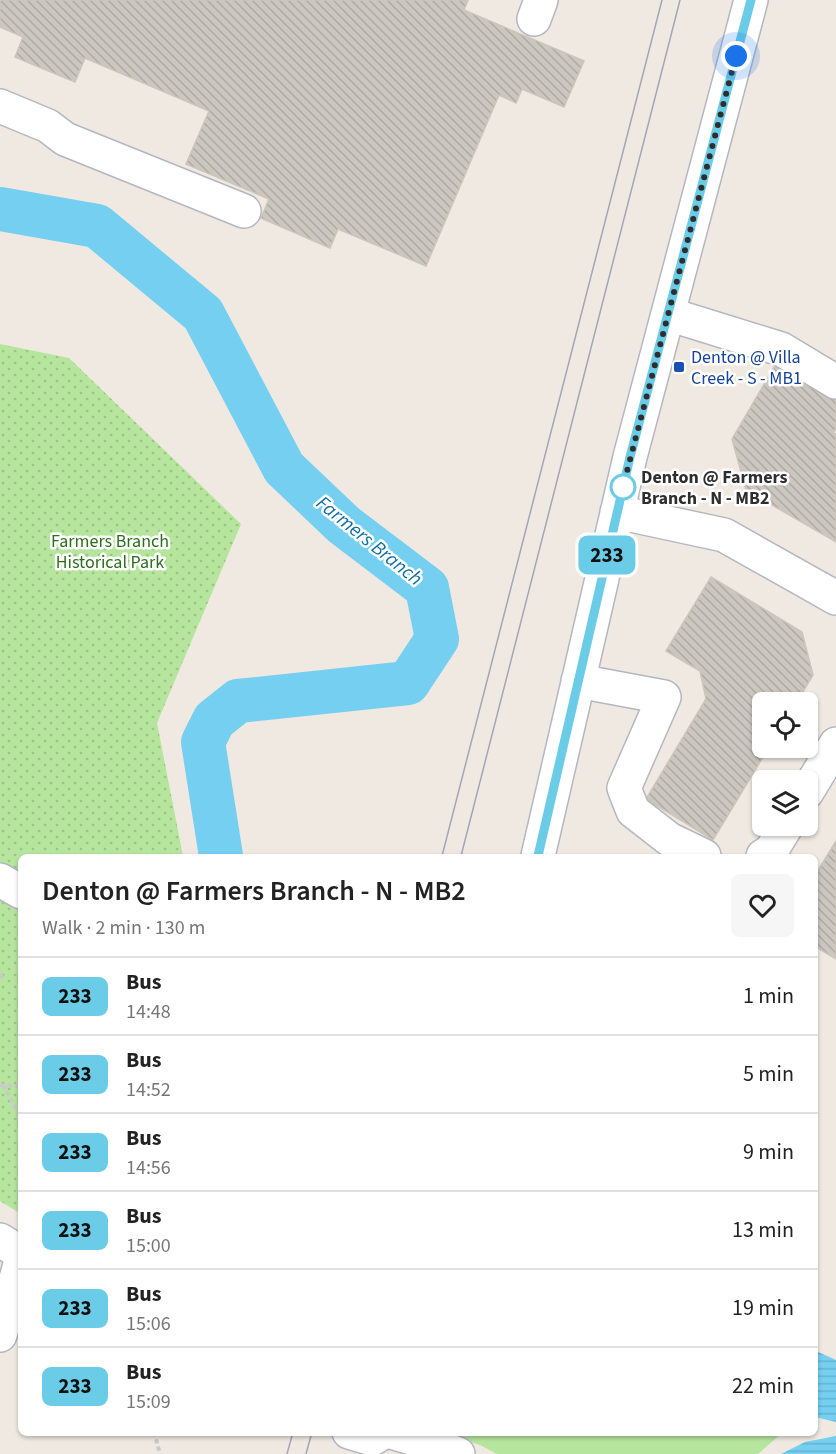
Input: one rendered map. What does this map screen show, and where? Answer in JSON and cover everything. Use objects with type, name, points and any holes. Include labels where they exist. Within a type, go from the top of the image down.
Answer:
[{"type":"street","points":[[538,854],[617,512],[751,0]]},
{"type":"street","points":[[0,106],[48,126],[65,139],[244,211]]},
{"type":"street","points":[[668,314],[781,349],[836,382]]},
{"type":"street","points":[[617,512],[724,535],[836,598]]},
{"type":"street","points":[[578,681],[664,698],[624,789],[633,812],[669,839],[700,854]]},
{"type":"street","points":[[818,774],[836,744]]},
{"type":"street","points":[[766,854],[771,851],[780,836]]},
{"type":"street","points":[[0,880],[18,890]]},
{"type":"street","points":[[0,1240],[18,1250]]},
{"type":"street","points":[[0,1335],[18,1272]]},
{"type":"street","points":[[362,1436],[372,1439],[378,1436]]},
{"type":"street","points":[[381,1454],[384,1436]]},
{"type":"street","points":[[405,1436],[458,1454]]},
{"type":"path","points":[[2,1085],[18,1086]]},
{"type":"path","points":[[2,1085],[18,1113]]},
{"type":"path","points":[[155,1436],[160,1454]]},
{"type":"green space","name":"Farmers Branch Historical Park","points":[[0,344],[69,358],[241,524],[157,723],[183,854],[18,854],[18,1212],[0,1201]]},
{"type":"green space","points":[[451,1436],[779,1436],[758,1454],[497,1454],[480,1445]]},
{"type":"water","points":[[818,1352],[836,1360],[836,1422],[818,1418]]},
{"type":"water","points":[[836,1436],[836,1454],[781,1454],[805,1442]]},
{"type":"building","points":[[0,0],[468,0],[464,10],[584,61],[564,107],[522,89],[516,103],[499,95],[426,266],[338,229],[330,248],[261,218],[269,199],[186,164],[209,111],[85,58],[75,82],[15,57],[23,37],[0,27]]},
{"type":"building","points":[[777,362],[836,396],[836,428],[833,433],[836,434],[836,542],[746,490],[732,439]]},
{"type":"building","points":[[711,577],[802,632],[813,675],[803,692],[752,692],[752,758],[762,758],[755,770],[752,770],[752,775],[713,840],[646,799],[706,699],[700,671],[666,651]]},
{"type":"building","points":[[836,841],[836,959],[818,948],[818,870]]},
{"type":"waterway","name":"Farmers Branch","points":[[0,209],[97,226],[203,314],[284,468],[344,525],[427,588],[437,639],[408,683],[238,701],[214,720],[203,742],[221,854]]},
{"type":"tram line","points":[[443,854],[662,0]]},
{"type":"tram line","points":[[462,854],[680,0]]},
{"type":"tram line","points":[[287,1454],[292,1436]]},
{"type":"tram line","points":[[306,1454],[311,1436]]},
{"type":"bus line","name":"233","points":[[538,854],[630,457],[751,0]]},
{"type":"place","name":"Denton @ Villa Creek - S - MB1","points":[[679,367]]},
{"type":"place","name":"Denton @ Farmers Branch - N - MB2","points":[[623,487]]},
{"type":"route","points":[[623,487],[621,494],[736,56]]}]
